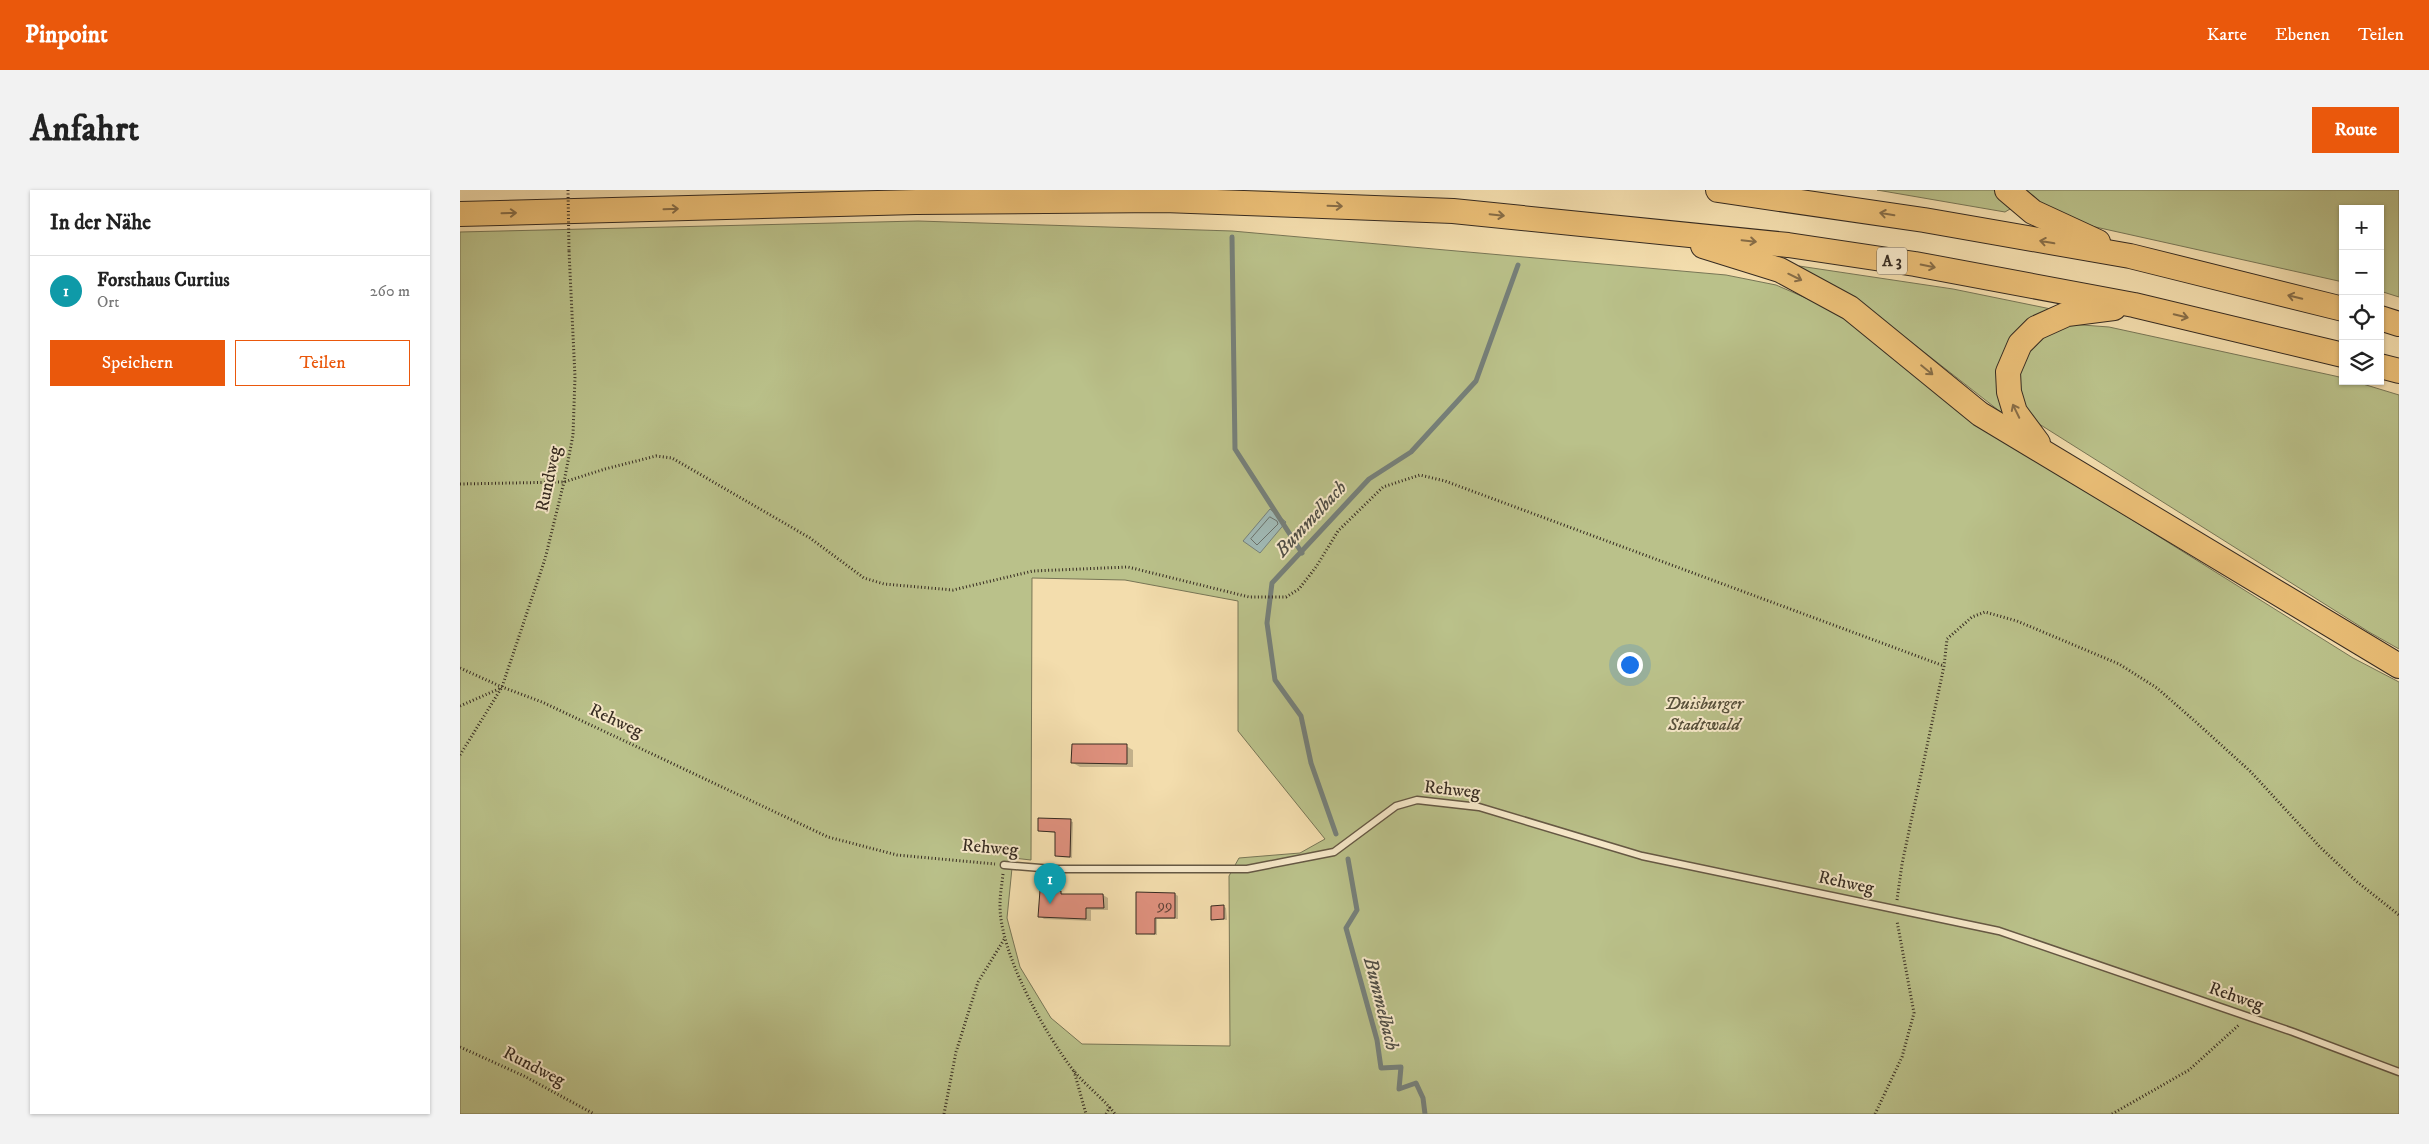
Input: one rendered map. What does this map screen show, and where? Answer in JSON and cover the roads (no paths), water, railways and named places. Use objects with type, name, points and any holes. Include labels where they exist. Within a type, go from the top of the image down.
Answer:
[{"type":"highway","points":[[1718,190],[1755,191],[2130,256],[2339,307]]},
{"type":"highway","points":[[2007,190],[2033,212],[2130,256]]},
{"type":"highway","name":"A 3","points":[[460,214],[916,202],[1164,200],[1453,211],[1788,245],[1915,264],[2134,305],[2339,354]]},
{"type":"highway","points":[[1649,230],[1780,270],[1850,308],[1980,414],[2399,666]]},
{"type":"highway","points":[[2044,451],[2015,412],[2009,392],[2008,372],[2020,344],[2036,328],[2067,314],[2134,305]]},
{"type":"highway","points":[[2384,319],[2399,324]]},
{"type":"highway","points":[[2384,367],[2399,371]]},
{"type":"lane","name":"Rehweg","points":[[1004,865],[1053,869],[1248,869],[1334,852],[1396,806],[1417,800],[1479,807],[1642,856],[1999,931],[2248,1017],[2399,1072]]},
{"type":"water","points":[[1270,509],[1286,522],[1260,553],[1243,541]]},
{"type":"waterway","points":[[1232,237],[1235,449],[1302,553]]},
{"type":"waterway","name":"Bummelbach","points":[[1336,834],[1311,763],[1301,716],[1275,680],[1267,623],[1272,583],[1369,479],[1411,452],[1476,381],[1518,265]]},
{"type":"waterway","name":"Bummelbach","points":[[1348,859],[1357,910],[1346,928],[1377,1040],[1381,1068],[1401,1067],[1399,1089],[1416,1083],[1423,1098],[1425,1114]]},
{"type":"place","name":"Forsthaus Curtius","points":[[1050,904]]},
{"type":"park label","name":"Duisburger Stadtwald","points":[[1704,714]]}]
